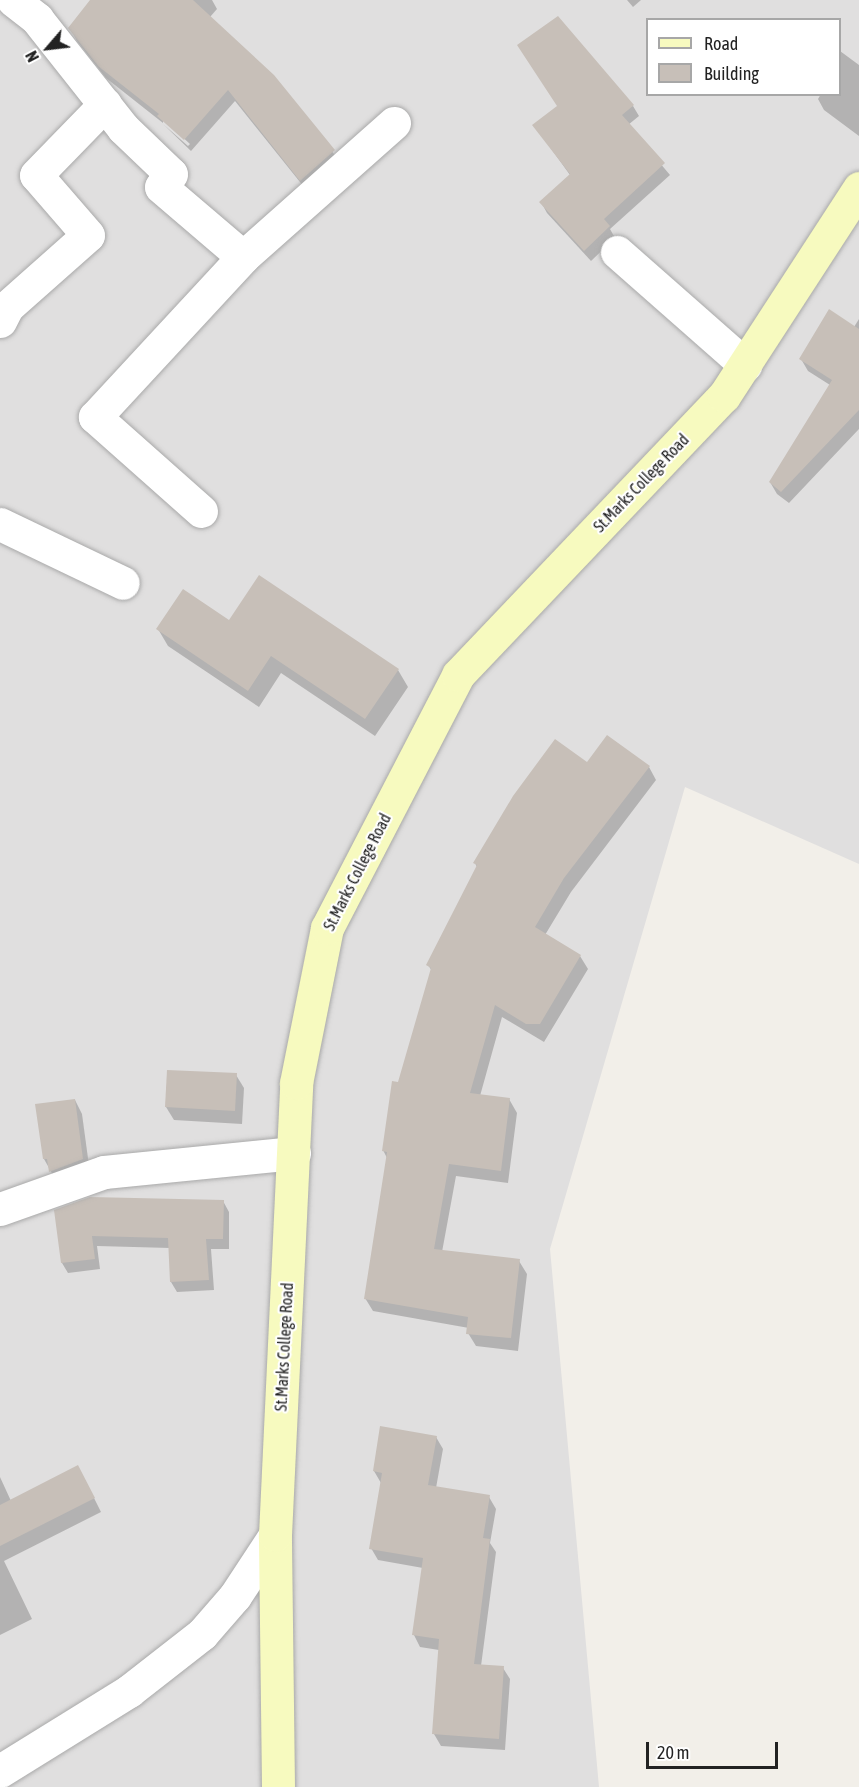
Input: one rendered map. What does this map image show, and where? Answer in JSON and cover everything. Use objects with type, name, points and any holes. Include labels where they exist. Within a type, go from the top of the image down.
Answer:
[{"type":"main road","name":"St.Marks College Road","points":[[278,1787],[275,1535],[296,1083],[327,928],[458,675],[724,396],[859,188]]},
{"type":"street","points":[[13,0],[37,19],[123,128],[171,174],[161,187],[243,257]]},
{"type":"street","points":[[0,321],[7,307],[88,235],[36,175],[105,104]]},
{"type":"street","points":[[201,511],[95,417],[243,257],[394,123]]},
{"type":"street","points":[[617,252],[745,365]]},
{"type":"street","points":[[0,524],[123,583]]},
{"type":"street","points":[[0,1209],[104,1172],[294,1153]]},
{"type":"street","points":[[0,1771],[129,1690],[202,1634],[235,1596],[275,1535]]},
{"type":"shaded area","points":[[0,0],[859,0],[859,864],[685,787],[550,1249],[599,1787],[0,1787]]},
{"type":"building","points":[[90,0],[193,0],[274,75],[335,150],[300,181],[228,90],[184,140],[157,116],[159,114],[98,66],[68,28]]},
{"type":"building","points":[[558,16],[634,105],[622,115],[665,163],[604,219],[610,226],[584,251],[539,202],[570,174],[532,125],[557,106],[517,45]]},
{"type":"building","points":[[829,309],[859,329],[859,410],[781,492],[769,482],[832,380],[799,359]]},
{"type":"building","points":[[259,575],[399,669],[365,719],[271,656],[248,691],[156,629],[183,589],[229,620]]},
{"type":"building","points":[[607,735],[650,766],[564,878],[535,927],[581,955],[540,1024],[526,1024],[495,1005],[470,1093],[510,1098],[501,1171],[449,1164],[434,1249],[520,1259],[511,1338],[466,1334],[468,1317],[364,1299],[387,1152],[382,1151],[392,1081],[398,1082],[431,968],[426,965],[477,865],[473,863],[513,796],[555,739],[587,762]]},
{"type":"building","points":[[167,1070],[237,1073],[235,1111],[165,1107]]},
{"type":"building","points":[[75,1099],[83,1159],[49,1172],[47,1159],[43,1159],[35,1104]]},
{"type":"building","points":[[90,1197],[224,1200],[223,1239],[206,1239],[209,1280],[170,1282],[168,1238],[92,1236],[95,1259],[61,1263],[54,1210]]},
{"type":"building","points":[[380,1426],[437,1436],[428,1485],[490,1495],[483,1538],[490,1539],[474,1664],[504,1666],[499,1739],[432,1734],[439,1639],[412,1635],[423,1558],[369,1549],[382,1473],[373,1471]]},
{"type":"building","points":[[78,1465],[95,1498],[0,1546],[0,1505]]}]
